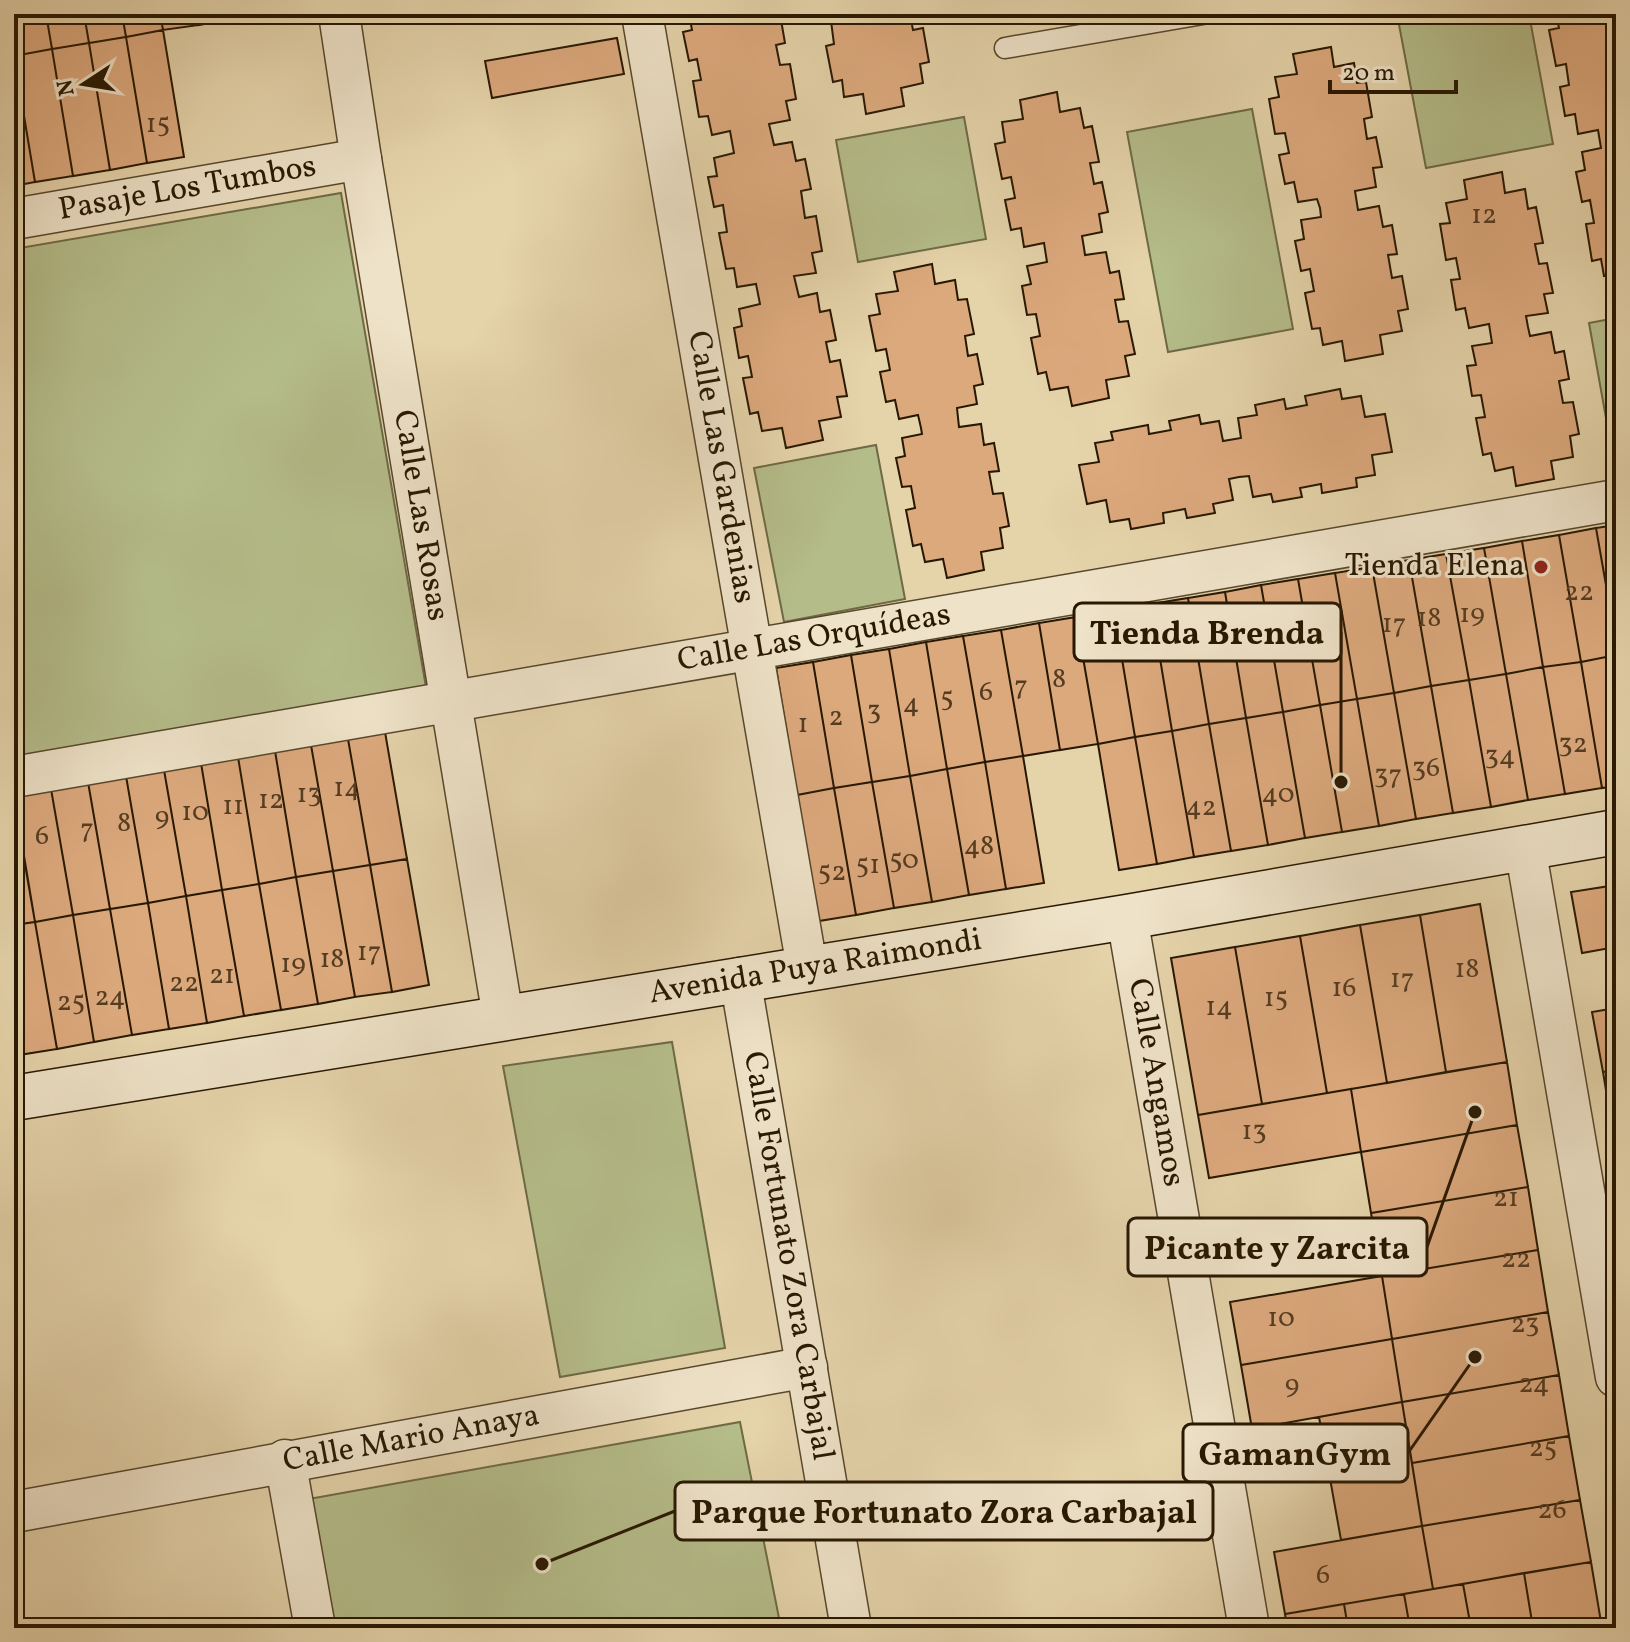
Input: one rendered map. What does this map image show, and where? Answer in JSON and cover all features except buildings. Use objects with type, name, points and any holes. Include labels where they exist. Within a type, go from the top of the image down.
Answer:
[{"type":"street","name":"Calle Las Rosas","points":[[339,14],[503,1017]]},
{"type":"street","name":"Calle Las Gardenias","points":[[642,14],[807,967]]},
{"type":"street","name":"Pasaje Los Tumbos","points":[[14,219],[361,159]]},
{"type":"street","name":"Calle Las Orquídeas","points":[[14,777],[1616,500]]},
{"type":"street","name":"Avenida Puya Raimondi","points":[[14,1098],[1127,917],[1616,832]]},
{"type":"street","points":[[1525,847],[1607,1271],[1616,1377]]},
{"type":"street","name":"Calle Angamos","points":[[1127,917],[1249,1628]]},
{"type":"street","name":"Calle Fortunato Zora Carbajal","points":[[740,978],[851,1628]]},
{"type":"street","name":"Calle Mario Anaya","points":[[14,1512],[285,1460],[807,1367]]},
{"type":"street","points":[[285,1460],[315,1628]]},
{"type":"lane","points":[[1005,48],[1203,14]]},
{"type":"green space","points":[[1397,14],[1529,14],[1553,144],[1426,168]]},
{"type":"green space","points":[[1252,109],[1293,329],[1168,352],[1127,132]]},
{"type":"green space","points":[[964,117],[986,239],[858,262],[836,140]]},
{"type":"green space","points":[[341,193],[427,693],[14,761],[14,249]]},
{"type":"green space","points":[[1616,318],[1616,474],[1589,323]]},
{"type":"green space","points":[[876,445],[905,599],[784,622],[754,468]]},
{"type":"green space","points":[[672,1042],[725,1348],[560,1377],[503,1066]]},
{"type":"green space","points":[[740,1422],[781,1628],[327,1628],[303,1500]]},
{"type":"place","name":"Tienda Elena","points":[[1541,567]]},
{"type":"place","name":"Tienda Brenda","points":[[1341,782]]},
{"type":"place","name":"Picante y Zarcita","points":[[1475,1112]]},
{"type":"place","name":"GamanGym","points":[[1475,1357]]},
{"type":"place","name":"Parque Fortunato Zora Carbajal","points":[[542,1564]]}]
